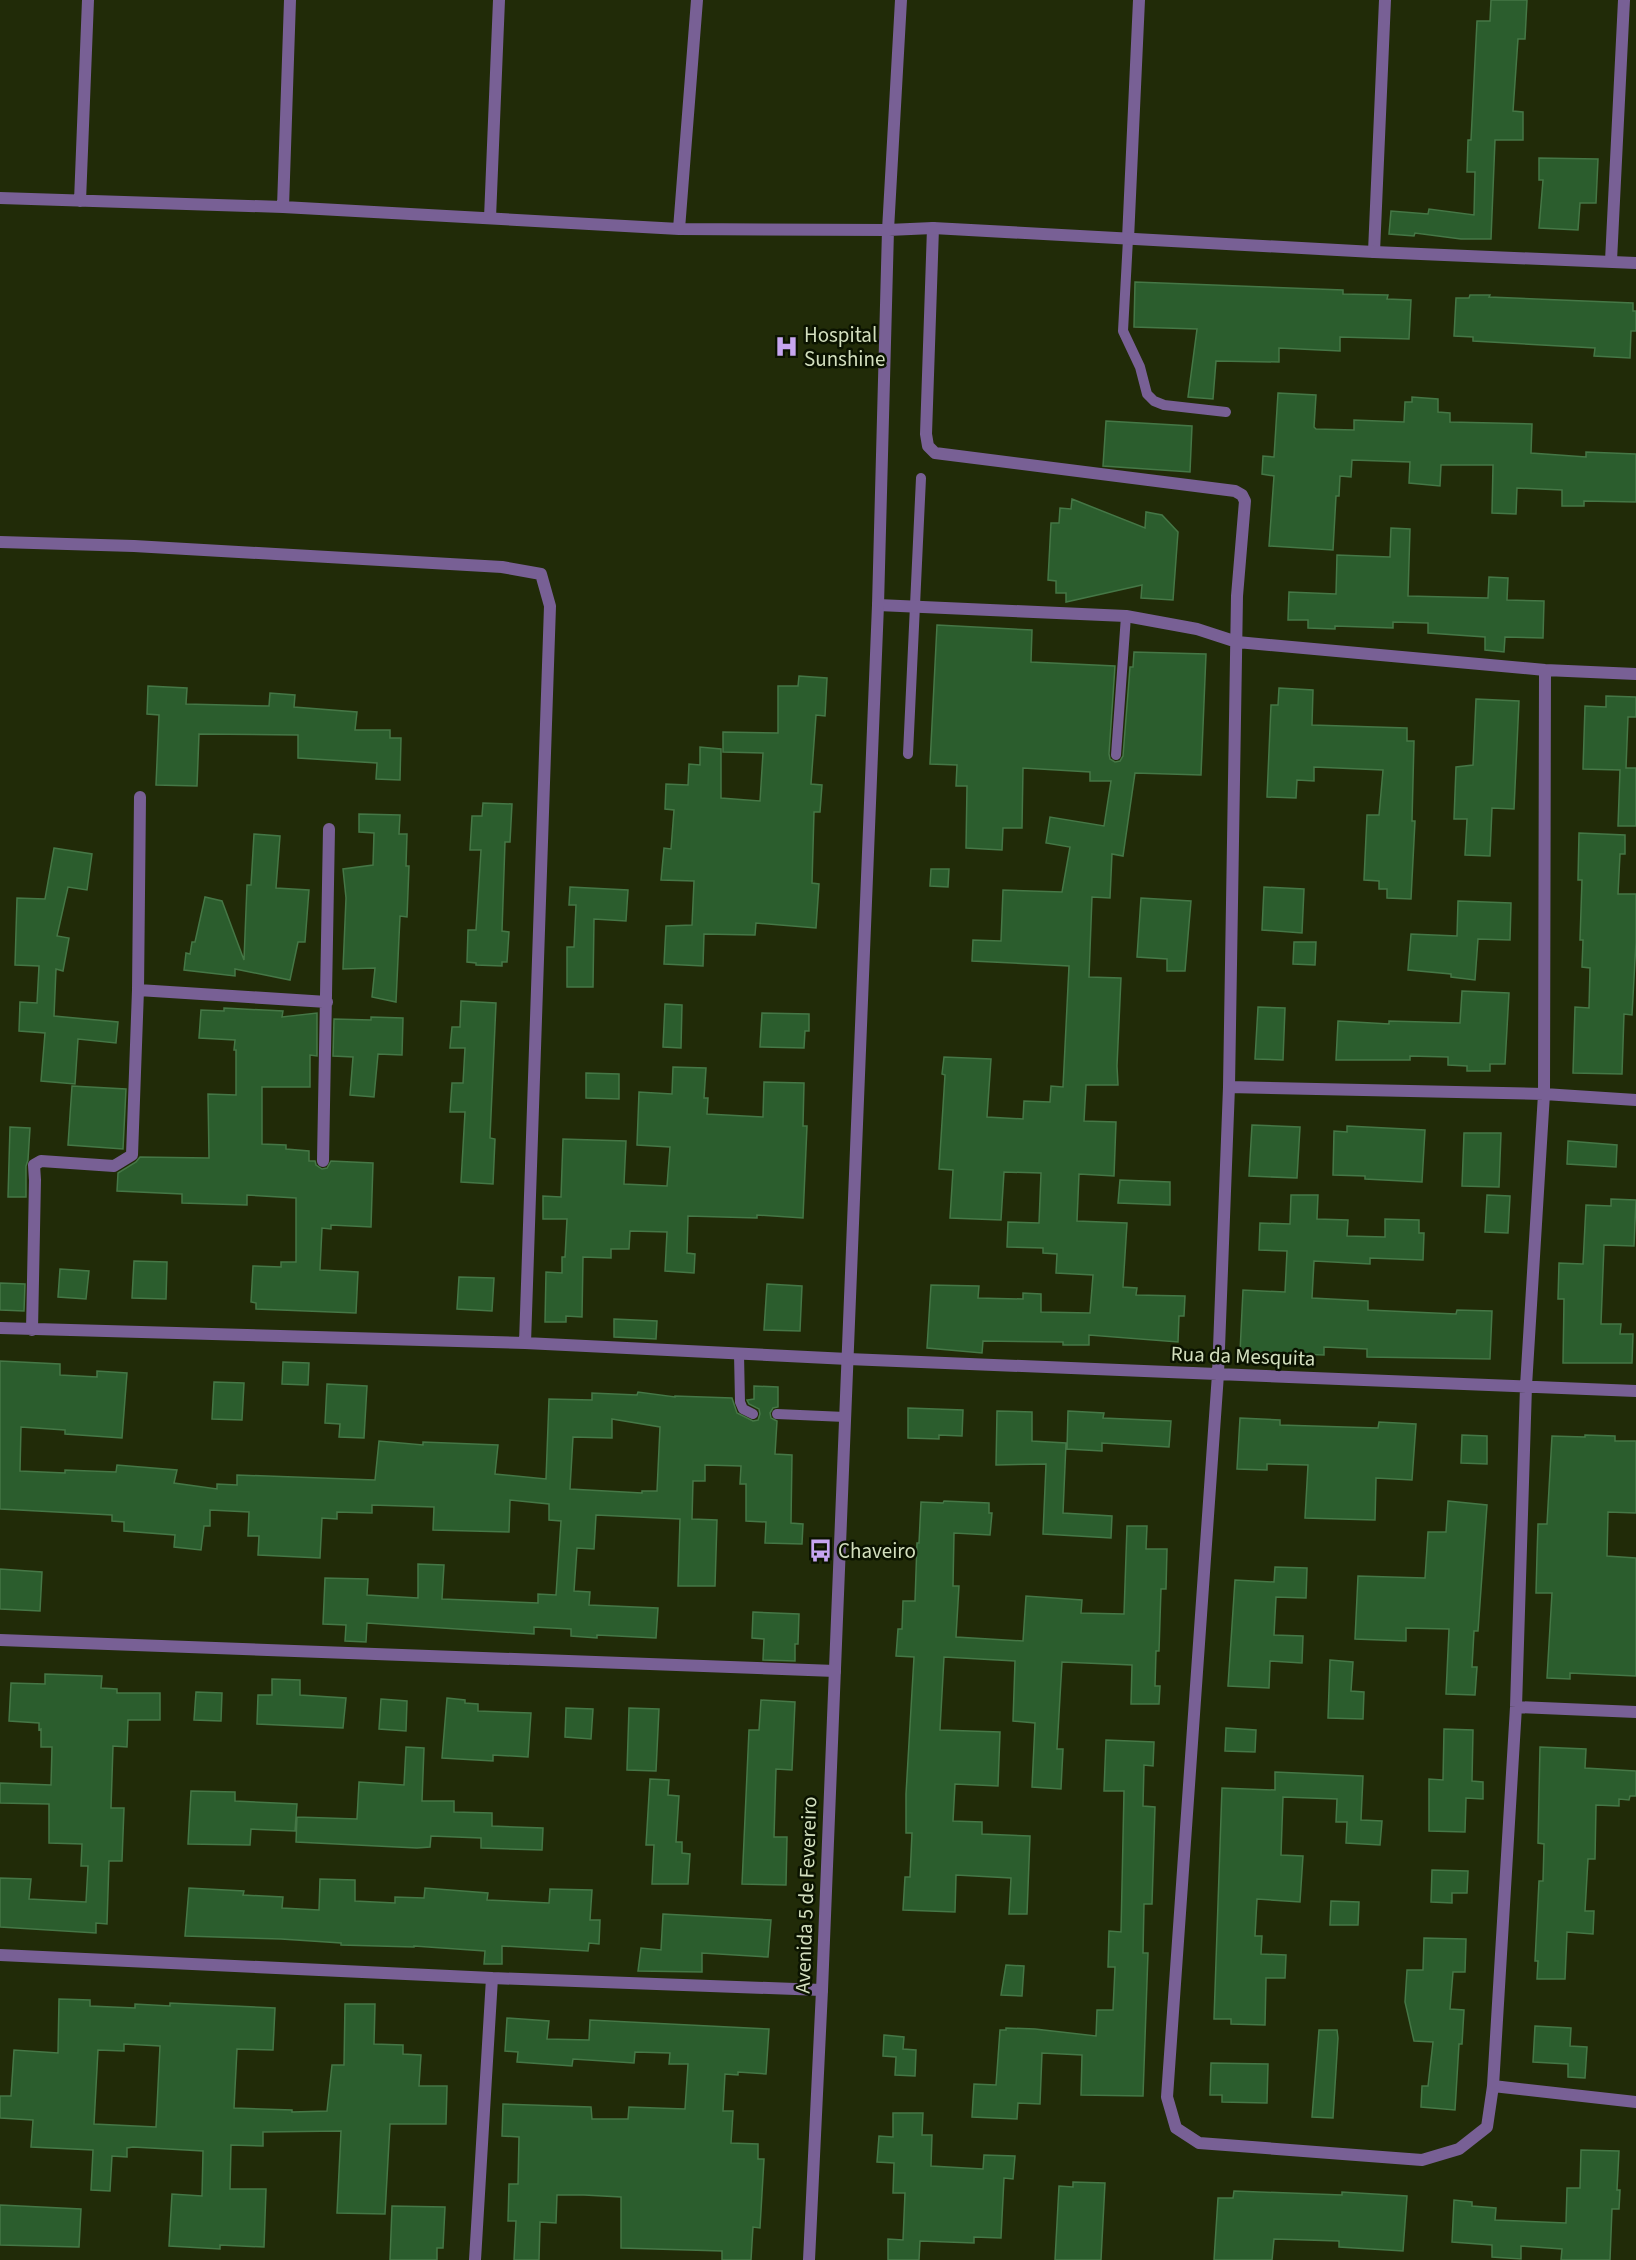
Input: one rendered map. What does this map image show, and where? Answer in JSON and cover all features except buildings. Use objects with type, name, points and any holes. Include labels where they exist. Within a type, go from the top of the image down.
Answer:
[{"type":"street","points":[[80,201],[88,0]]},
{"type":"street","points":[[283,207],[290,0]]},
{"type":"street","points":[[490,218],[499,0]]},
{"type":"street","points":[[679,229],[697,0]]},
{"type":"street","points":[[888,230],[902,0]]},
{"type":"street","points":[[1128,239],[1139,0]]},
{"type":"street","points":[[1374,252],[1385,0]]},
{"type":"street","points":[[1611,261],[1624,0]]},
{"type":"street","points":[[0,198],[283,207],[679,229],[888,230],[933,228],[1374,252],[1636,263]]},
{"type":"street","points":[[933,228],[926,434],[928,446],[935,453],[1235,491],[1242,495],[1245,501],[1237,596],[1229,1087],[1218,1374],[1167,2097],[1176,2128],[1199,2143],[1422,2160],[1460,2148],[1487,2127],[1494,2086],[1516,1707],[1526,1386],[1544,1094],[1545,670]]},
{"type":"street","name":"Avenida 5 de Fevereiro","points":[[809,2260],[878,604],[888,230]]},
{"type":"street","points":[[0,542],[134,546],[502,567],[541,574],[550,606],[525,1343]]},
{"type":"street","points":[[878,604],[1125,616],[1197,629],[1237,642],[1545,670],[1636,674]]},
{"type":"street","points":[[32,1330],[34,1165],[41,1161],[114,1166],[132,1155],[138,990],[140,797]]},
{"type":"street","points":[[323,1161],[329,829]]},
{"type":"street","points":[[138,990],[327,1002]]},
{"type":"street","points":[[1229,1087],[1544,1094],[1636,1100]]},
{"type":"street","name":"Rua da Mesquita","points":[[0,1328],[525,1343],[848,1359],[1636,1391]]},
{"type":"street","points":[[0,1640],[835,1671]]},
{"type":"street","points":[[1516,1707],[1636,1712]]},
{"type":"street","points":[[0,1955],[492,1978],[822,1990]]},
{"type":"street","points":[[475,2260],[492,1978]]},
{"type":"street","points":[[1494,2086],[1636,2102]]},
{"type":"lane","points":[[1128,239],[1123,332],[1140,367],[1147,394],[1154,401],[1164,405],[1226,412]]},
{"type":"lane","points":[[908,753],[913,606],[921,478]]},
{"type":"lane","points":[[1116,755],[1125,616]]},
{"type":"lane","points":[[739,1354],[740,1402],[743,1409],[753,1414]]},
{"type":"lane","points":[[777,1414],[845,1417]]},
{"type":"place","name":"Hospital Sunshine","points":[[786,347]]},
{"type":"place","name":"Chaveiro","points":[[820,1551]]}]
